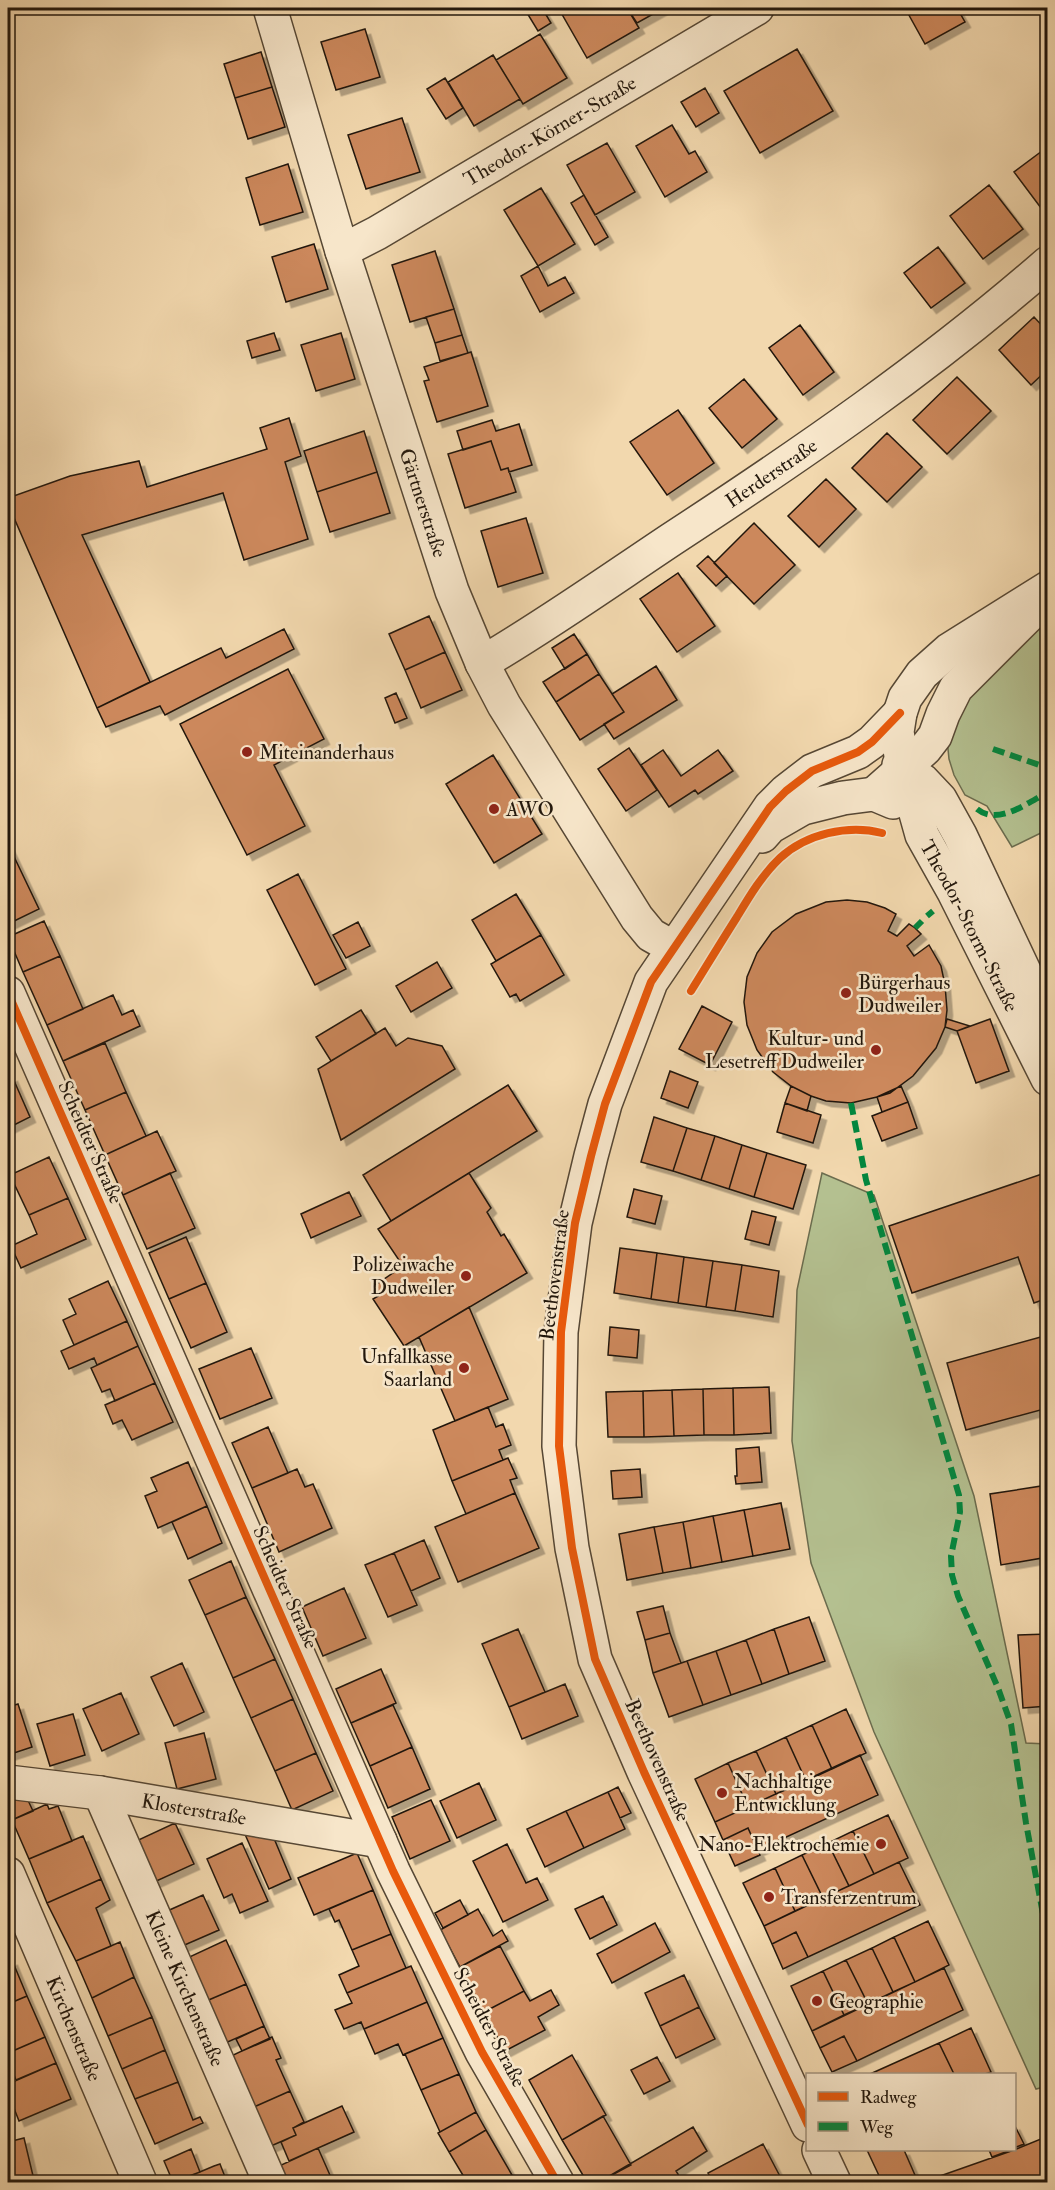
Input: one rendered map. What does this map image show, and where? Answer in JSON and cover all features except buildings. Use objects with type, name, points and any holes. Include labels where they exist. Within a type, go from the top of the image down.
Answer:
[{"type":"street","name":"Gärtnerstraße","points":[[270,8],[342,251],[452,591],[482,663],[504,705],[637,918],[651,934],[674,948]]},
{"type":"street","name":"Theodor-Körner-Straße","points":[[342,251],[377,233],[757,8]]},
{"type":"street","name":"Herderstraße","points":[[482,663],[768,476],[948,347],[1047,263]]},
{"type":"street","name":"Beethovenstraße","points":[[903,767],[897,732],[900,713],[905,698],[922,674],[949,650],[1047,588]]},
{"type":"street","points":[[953,820],[933,758],[935,736],[943,714],[956,688],[1047,597]]},
{"type":"street","name":"Beethovenstraße","points":[[806,2123],[595,1659],[572,1548],[559,1446],[561,1332],[575,1223],[591,1156],[618,1067],[651,981],[726,874],[759,822],[786,790],[812,771],[858,752],[872,742],[900,713]]},
{"type":"street","points":[[922,835],[891,801],[874,794],[925,749],[935,736]]},
{"type":"street","points":[[858,752],[885,758],[903,767],[922,781],[940,799],[953,820]]},
{"type":"street","name":"Theodor-Storm-Straße","points":[[903,767],[922,835],[954,892],[1047,1079]]},
{"type":"street","name":"Beethovenstraße","points":[[726,874],[770,827],[803,807],[874,794]]},
{"type":"street","name":"Theodor-Storm-Straße","points":[[953,820],[1047,1022]]},
{"type":"street","name":"Scheidter Straße","points":[[8,993],[404,1894],[482,2052],[557,2182]]},
{"type":"street","name":"Klosterstraße","points":[[8,1782],[100,1793],[380,1841]]},
{"type":"street","name":"Kleine Kirchenstraße","points":[[100,1793],[270,2182]]},
{"type":"street","name":"Kirchenstraße","points":[[8,1874],[140,2182]]},
{"type":"street","points":[[819,2151],[834,2182]]},
{"type":"green space","points":[[1047,615],[1047,830],[1012,847],[987,806],[965,795],[954,775],[949,759],[947,739],[962,699]]},
{"type":"green space","points":[[822,1173],[874,1195],[974,1496],[1026,1743],[1047,1744],[1048,2086],[1036,2089],[874,1732],[811,1563],[792,1441],[797,1290]]},
{"type":"marked path","points":[[993,749],[1048,768]]},
{"type":"marked path","points":[[977,809],[985,814],[1003,814],[1022,807],[1048,792]]},
{"type":"marked path","points":[[927,916],[933,911]]},
{"type":"marked path","points":[[915,928],[922,921]]},
{"type":"marked path","points":[[851,1103],[866,1180],[959,1495],[960,1512],[951,1556],[952,1575],[958,1596],[1011,1724],[1026,1823],[1048,1941]]},
{"type":"cycle path","points":[[806,2121],[644,1772],[595,1659],[572,1548],[559,1446],[561,1332],[575,1223],[591,1156],[605,1104],[651,982],[770,807],[812,771],[858,752],[872,742],[900,713]]},
{"type":"cycle path","points":[[691,991],[756,886],[780,858],[802,843],[828,833],[855,830],[882,833]]},
{"type":"cycle path","points":[[8,993],[393,1871],[482,2052],[557,2182]]},
{"type":"place","name":"Miteinanderhaus","points":[[247,752]]},
{"type":"place","name":"AWO","points":[[494,809]]},
{"type":"place","name":"Bürgerhaus Dudweiler","points":[[846,993]]},
{"type":"place","name":"Kultur- und Lesetreff Dudweiler","points":[[876,1050]]},
{"type":"place","name":"Polizeiwache Dudweiler","points":[[466,1276]]},
{"type":"place","name":"Unfallkasse Saarland","points":[[464,1368]]},
{"type":"place","name":"Nachhaltige Entwicklung","points":[[722,1793]]},
{"type":"place","name":"Nano-Elektrochemie","points":[[881,1844]]},
{"type":"place","name":"Transferzentrum","points":[[769,1897]]},
{"type":"place","name":"Geographie","points":[[817,2001]]}]
